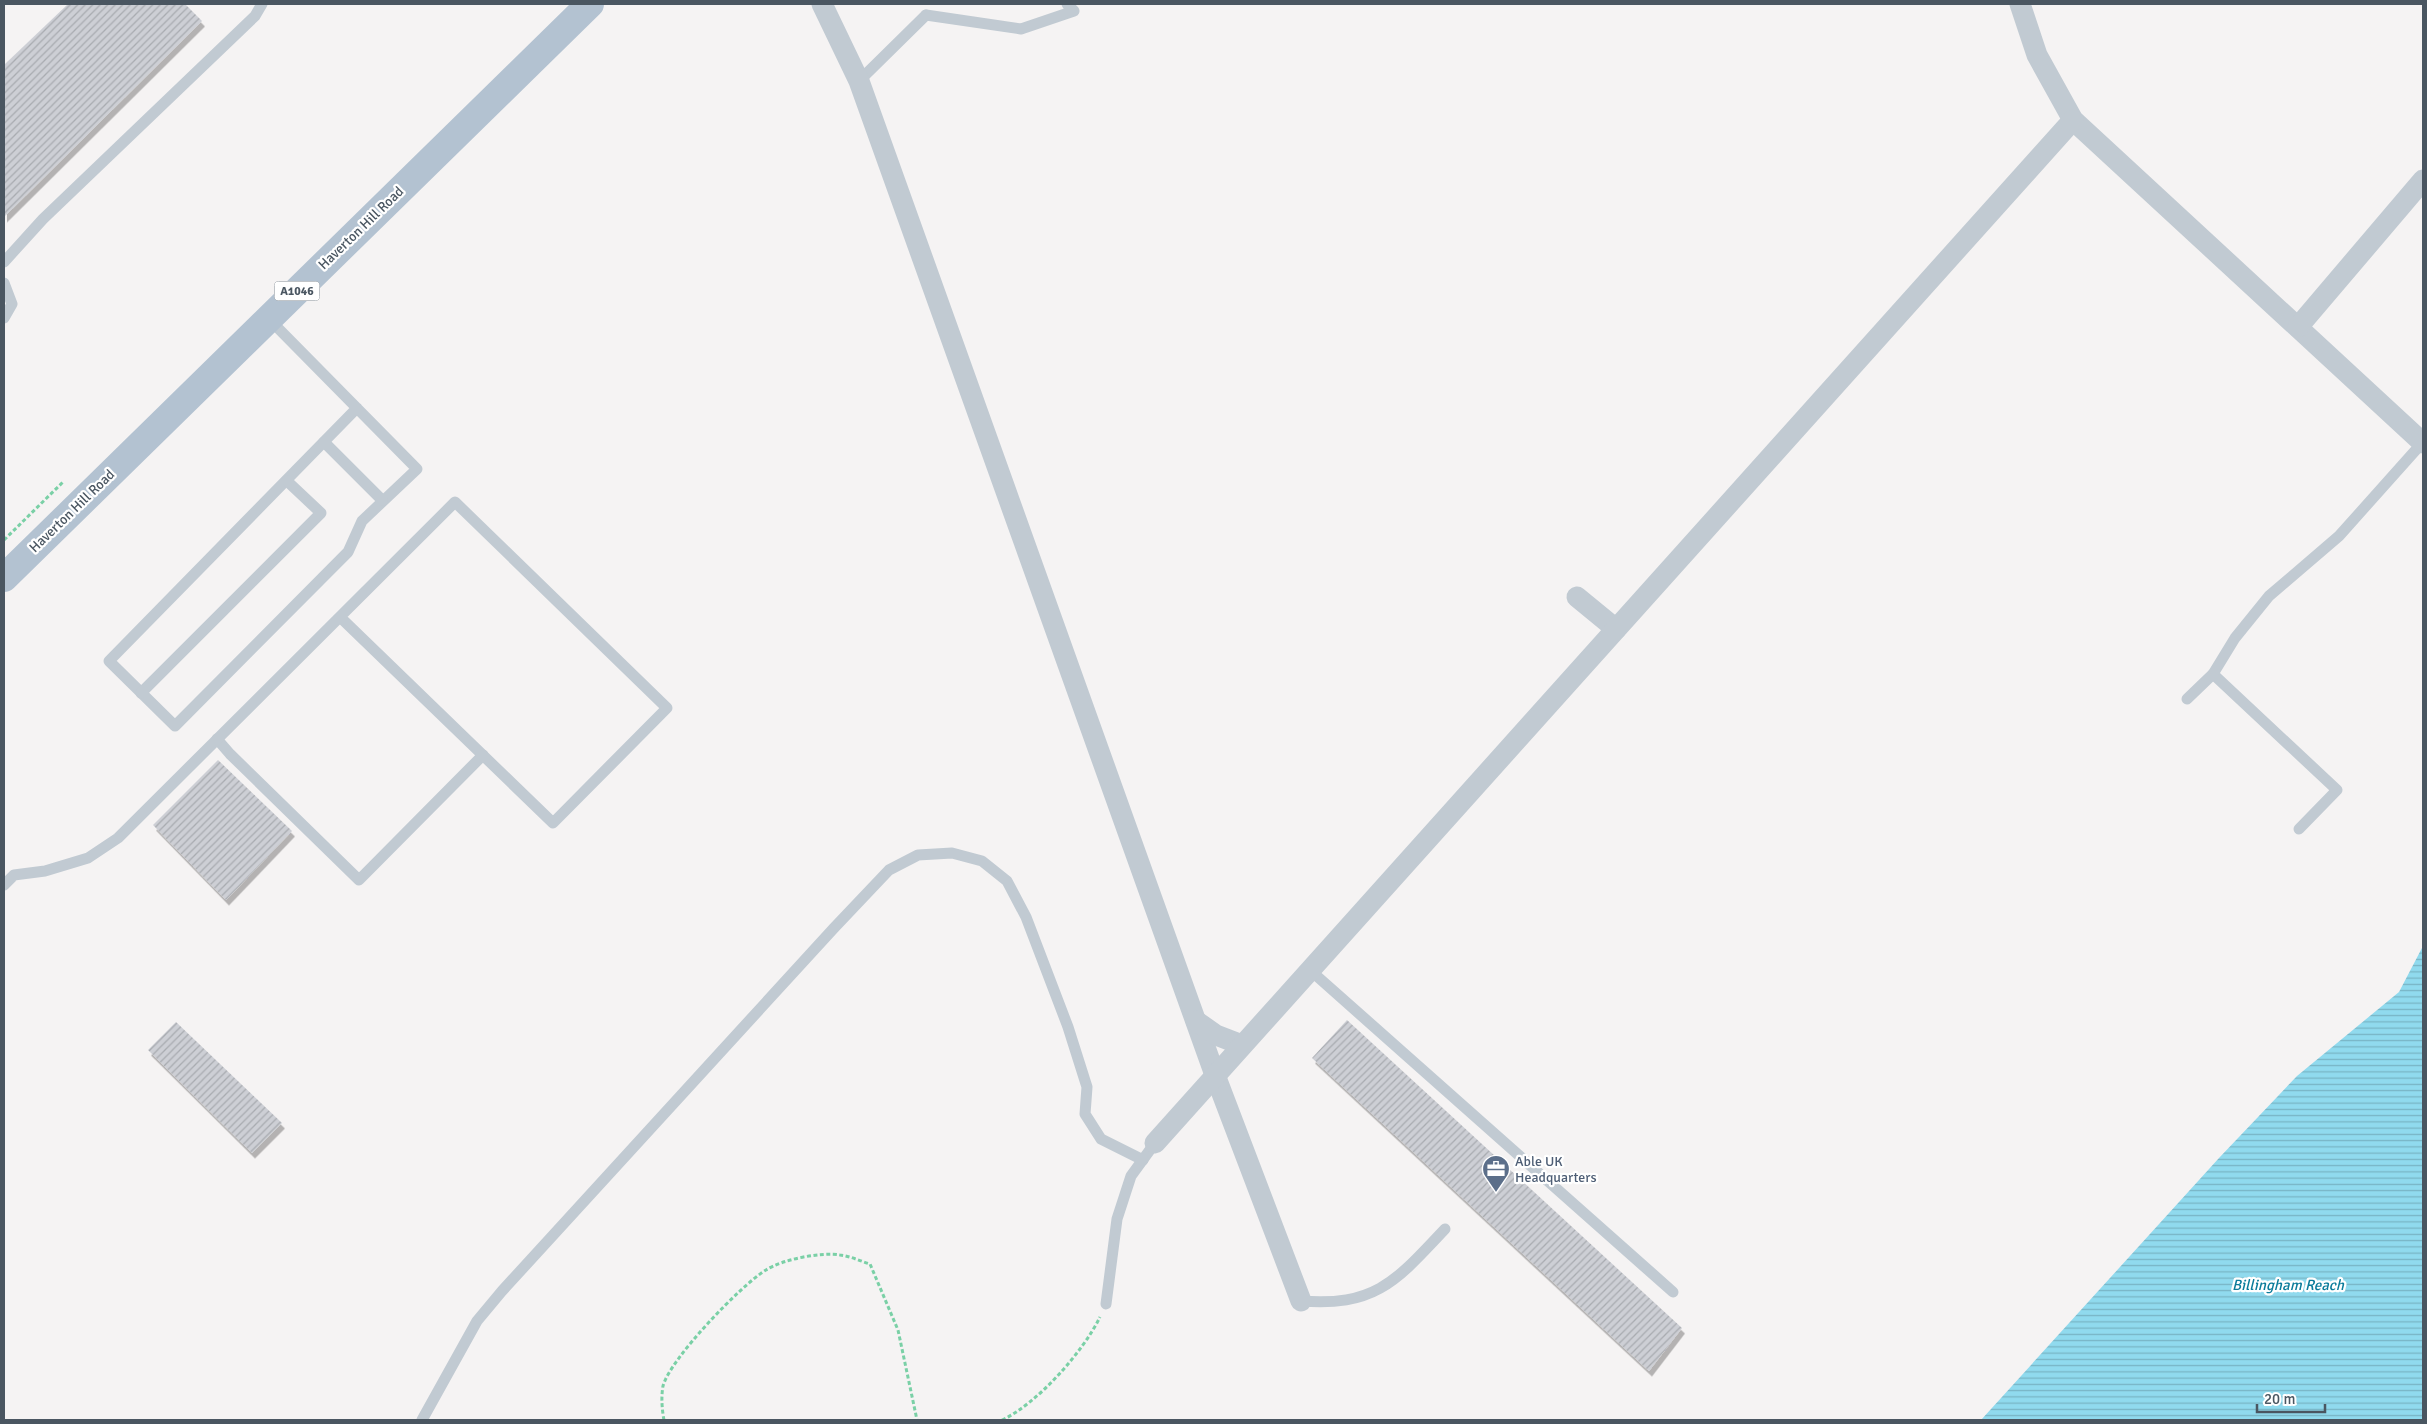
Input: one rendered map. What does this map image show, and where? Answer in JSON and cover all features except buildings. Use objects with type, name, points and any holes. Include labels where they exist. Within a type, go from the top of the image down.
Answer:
[{"type":"main road","name":"Haverton Hill Road","points":[[4,578],[590,4]]},
{"type":"street","points":[[822,4],[859,81],[1196,1021],[1300,1301]]},
{"type":"street","points":[[2020,4],[2037,56],[2073,120],[2423,442]]},
{"type":"street","points":[[1149,1152],[1242,1045],[2073,120]]},
{"type":"street","points":[[2298,327],[2423,180]]},
{"type":"street","points":[[1577,597],[1616,628]]},
{"type":"street","points":[[1196,1021],[1216,1035],[1242,1045]]},
{"type":"lane","points":[[4,262],[43,219],[255,16],[262,4]]},
{"type":"lane","points":[[922,4],[926,15]]},
{"type":"lane","points":[[926,15],[1021,29],[1074,11],[1067,4]]},
{"type":"lane","points":[[859,81],[926,15]]},
{"type":"lane","points":[[4,283],[12,304],[4,318]]},
{"type":"lane","points":[[268,319],[357,408],[417,469],[382,500],[362,521],[348,552],[175,726],[109,661],[357,408]]},
{"type":"lane","points":[[324,442],[382,500]]},
{"type":"lane","points":[[2187,699],[2212,674],[2235,638],[2269,596],[2339,536],[2423,442]]},
{"type":"lane","points":[[141,693],[321,513],[287,481]]},
{"type":"lane","points":[[4,885],[14,875],[46,871],[88,858],[118,838],[455,502],[667,708],[554,823],[340,617]]},
{"type":"lane","points":[[2212,674],[2336,790],[2299,829]]},
{"type":"lane","points":[[218,739],[230,754],[359,880],[483,755]]},
{"type":"lane","points":[[422,1420],[476,1322],[502,1291],[834,928],[890,870],[918,856],[952,854],[982,861],[1007,881],[1026,917],[1068,1027],[1087,1087],[1085,1114],[1101,1139],[1149,1152],[1131,1176],[1117,1219],[1106,1304]]},
{"type":"lane","points":[[1310,970],[1673,1292]]},
{"type":"lane","points":[[1300,1301],[1330,1303],[1362,1297],[1382,1288],[1412,1264],[1445,1229]]},
{"type":"path","points":[[664,1420],[662,1410],[663,1385],[683,1352],[730,1299],[767,1269],[802,1257],[840,1255],[870,1264],[898,1330],[917,1420]]},
{"type":"path","points":[[1002,1420],[1016,1414],[1060,1374],[1091,1335],[1106,1304]]},
{"type":"water","name":"Billingham Reach","points":[[2423,946],[2423,1420],[1981,1420],[2219,1158],[2297,1076],[2399,992]]},
{"type":"place","name":"Able UK Headquarters","points":[[1496,1193]]}]
